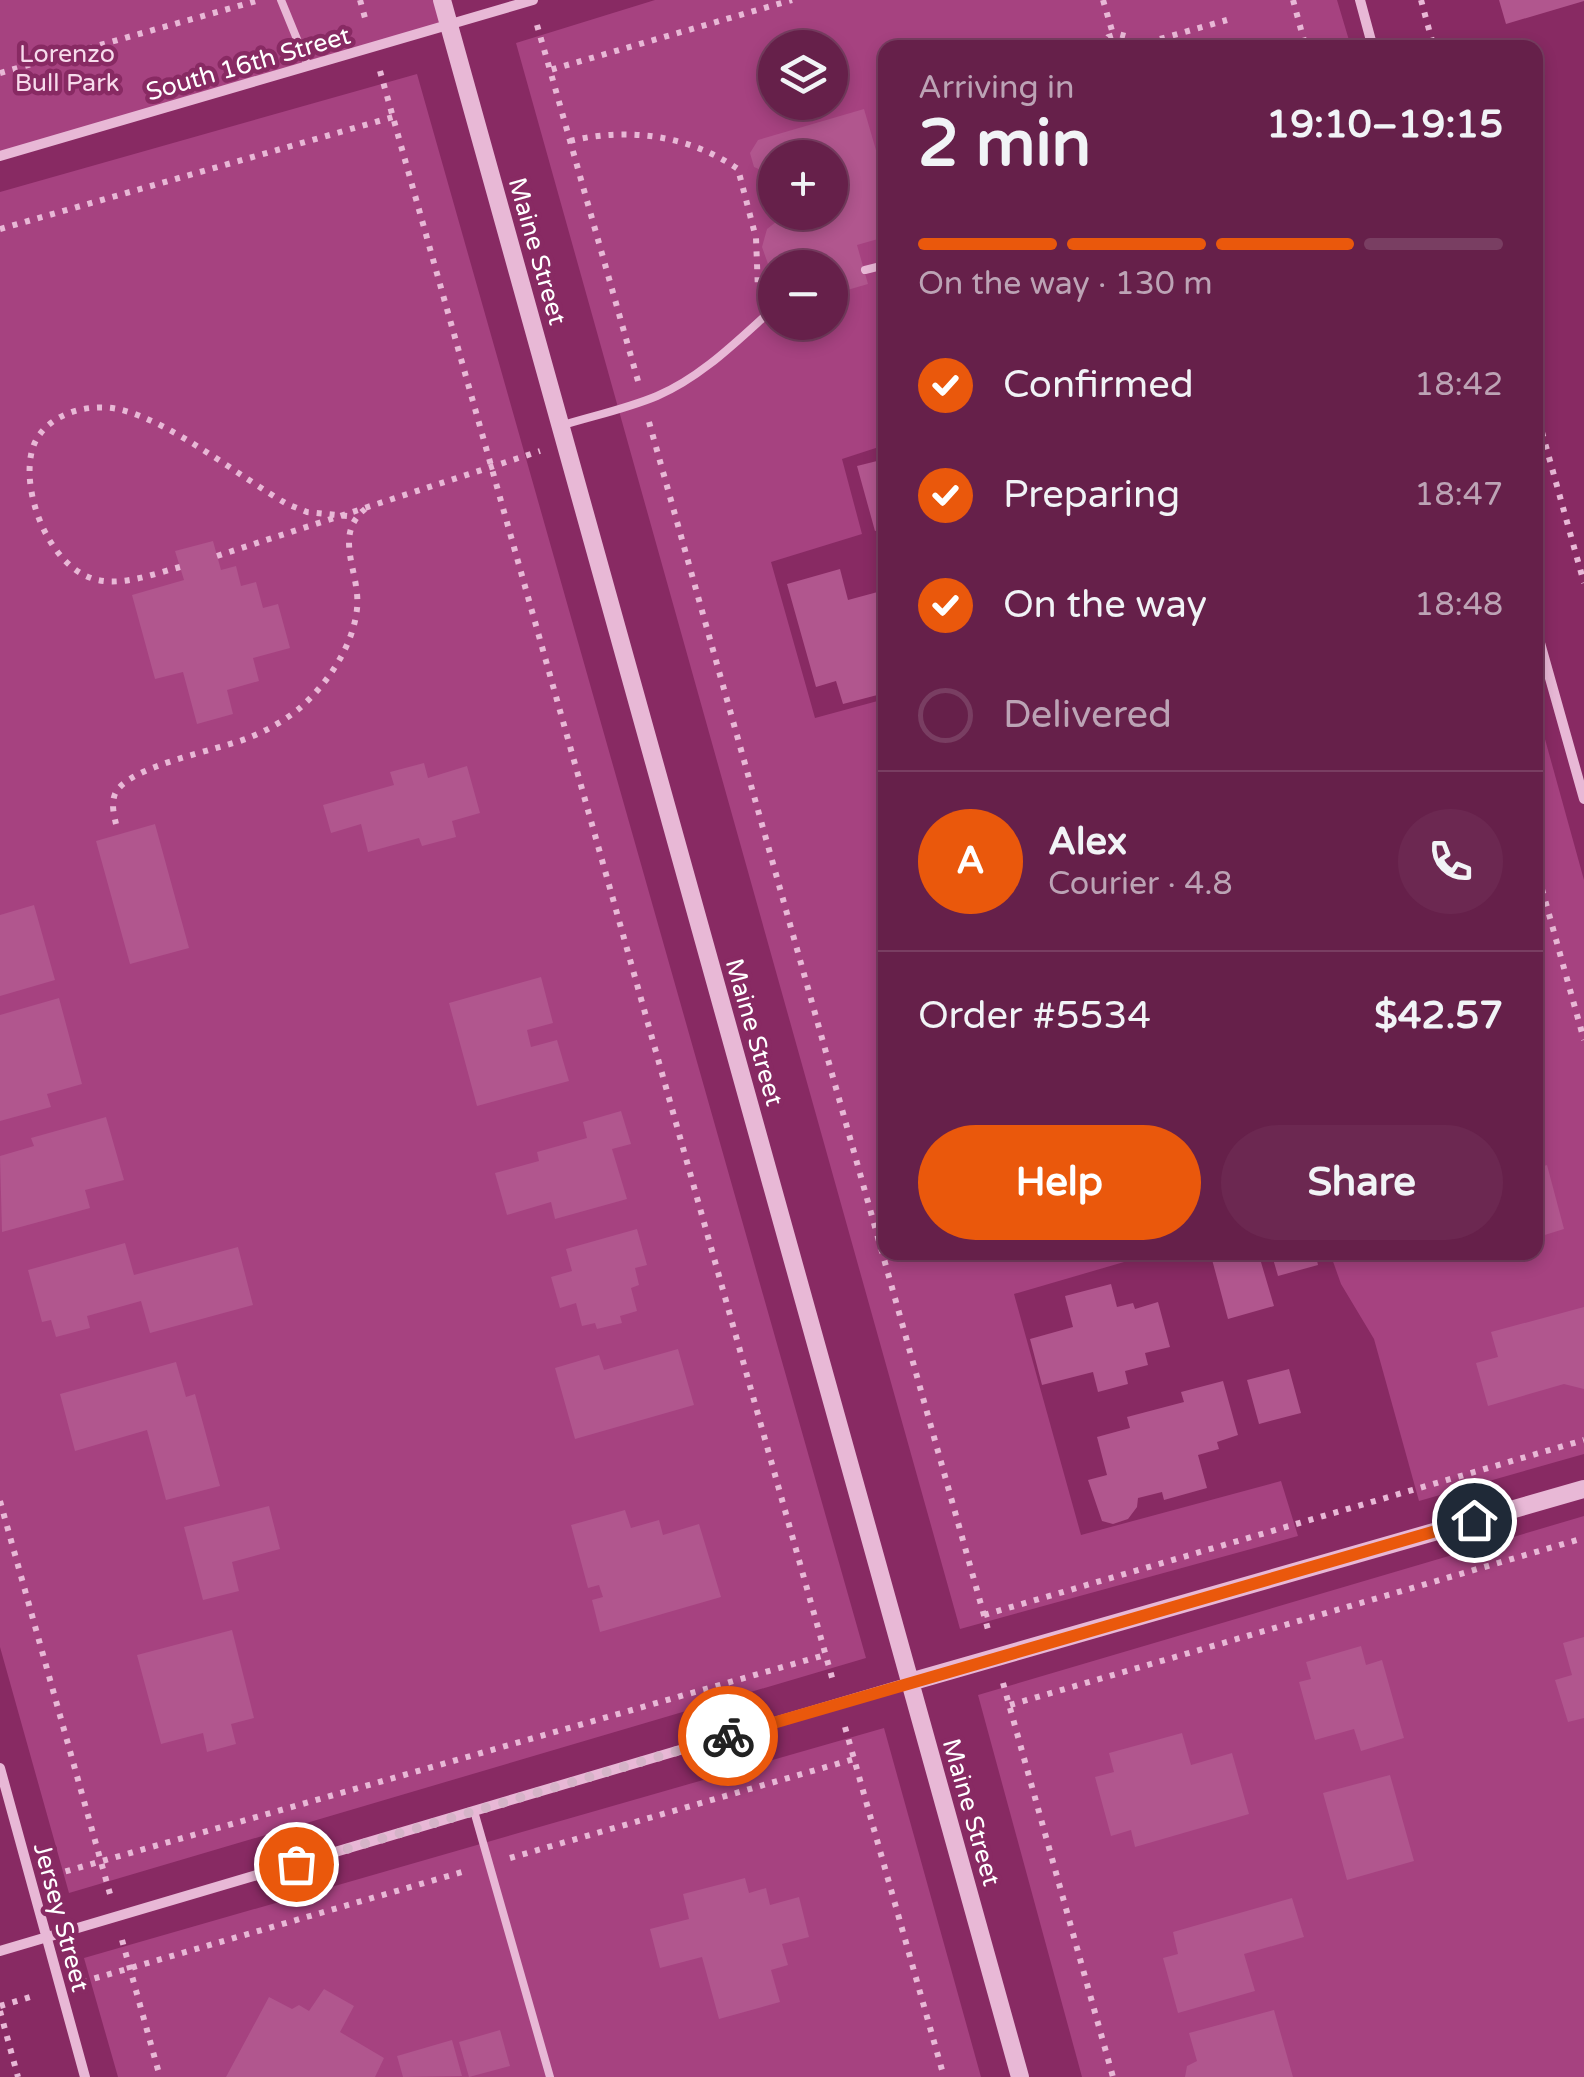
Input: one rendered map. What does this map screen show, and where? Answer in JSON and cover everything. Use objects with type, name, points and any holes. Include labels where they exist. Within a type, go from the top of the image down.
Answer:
[{"type":"street","name":"Maine Street","points":[[442,0],[1020,2077]]},
{"type":"street","name":"South 16th Street","points":[[0,156],[532,0]]},
{"type":"street","points":[[1360,0],[1371,40]]},
{"type":"street","points":[[1543,653],[1584,799]]},
{"type":"street","points":[[0,1951],[838,1702],[1584,1489]]},
{"type":"street","name":"Jersey Street","points":[[0,1768],[85,2077]]},
{"type":"lane","points":[[281,0],[308,66]]},
{"type":"lane","points":[[864,270],[878,267]]},
{"type":"lane","points":[[562,434],[681,383],[758,322]]},
{"type":"lane","points":[[474,1811],[550,2077]]},
{"type":"path","points":[[0,73],[261,0]]},
{"type":"path","points":[[532,0],[878,1237]]},
{"type":"path","points":[[550,70],[792,0]]},
{"type":"path","points":[[1103,0],[1113,34]]},
{"type":"path","points":[[1293,0],[1304,40]]},
{"type":"path","points":[[1421,0],[1432,40]]},
{"type":"path","points":[[1159,40],[1228,20]]},
{"type":"path","points":[[1108,40],[1113,34],[1124,34],[1129,40]]},
{"type":"path","points":[[0,229],[393,117],[944,2077]]},
{"type":"path","points":[[570,141],[623,134],[671,139],[711,153],[738,169],[758,256],[758,296],[746,332]]},
{"type":"path","points":[[180,567],[109,581],[91,578],[74,568],[52,543],[37,512],[30,456],[39,434],[54,420],[74,412],[120,409],[153,420],[287,504],[306,512],[346,516]]},
{"type":"path","points":[[217,556],[492,467],[562,434]]},
{"type":"path","points":[[1543,436],[1584,582]]},
{"type":"path","points":[[116,824],[113,806],[122,784],[140,774],[251,737],[300,708],[323,684],[354,625],[358,598],[348,533],[352,520],[365,509]]},
{"type":"path","points":[[1543,893],[1584,1040]]},
{"type":"path","points":[[884,1260],[1113,2077]]},
{"type":"path","points":[[984,1615],[1584,1440]]},
{"type":"path","points":[[0,1501],[160,2077]]},
{"type":"path","points":[[1010,1705],[1584,1538]]},
{"type":"path","points":[[100,1862],[825,1654]]},
{"type":"path","points":[[0,2011],[18,2077]]},
{"type":"green space","name":"Lorenzo Bull Park","points":[[0,0],[447,0],[454,23],[0,156]]},
{"type":"green space","points":[[655,0],[1337,0],[1349,40],[878,40],[878,447],[842,459],[862,534],[771,562],[815,718],[878,701],[878,1260],[1131,1260],[1014,1294],[1081,1535],[1281,1481],[1298,1536],[960,1629],[516,43]]},
{"type":"green space","points":[[417,74],[866,1658],[69,1893],[0,1647],[0,192]]},
{"type":"green space","points":[[1543,732],[1584,880],[1584,1454],[1419,1501],[1374,1339],[1341,1284],[1332,1260],[1543,1260]]},
{"type":"green space","points":[[1584,1516],[1584,2077],[1082,2077],[978,1695]]},
{"type":"green space","points":[[884,1728],[981,2077],[118,2077],[84,1958]]},
{"type":"building","points":[[1499,0],[1584,0],[1584,1],[1506,24]]},
{"type":"building","points":[[864,109],[878,157],[878,239],[857,245],[868,284],[848,290],[848,250],[762,247],[767,230],[848,230],[848,140],[758,140],[826,120],[848,120],[848,114]]},
{"type":"building","points":[[758,140],[758,169],[754,167],[750,153]]},
{"type":"building","points":[[878,461],[878,530],[875,531],[857,466]]},
{"type":"building","points":[[213,541],[221,570],[236,566],[241,586],[256,582],[263,608],[278,604],[290,648],[253,658],[259,681],[227,690],[233,714],[197,724],[183,672],[155,679],[132,595],[184,580],[175,551]]},
{"type":"building","points":[[840,569],[848,600],[878,592],[878,695],[843,704],[836,681],[816,687],[787,584]]},
{"type":"building","points":[[424,763],[428,778],[467,766],[480,813],[452,821],[456,837],[422,846],[419,838],[368,852],[361,824],[331,833],[323,805],[394,785],[390,772]]},
{"type":"building","points":[[155,824],[189,948],[130,964],[96,841]]},
{"type":"building","points":[[34,905],[55,980],[0,996],[0,915]]},
{"type":"building","points":[[541,977],[553,1023],[527,1030],[531,1047],[557,1040],[569,1081],[477,1106],[449,1003]]},
{"type":"building","points":[[59,998],[82,1084],[47,1094],[51,1107],[0,1121],[0,1015]]},
{"type":"building","points":[[621,1111],[631,1144],[612,1149],[627,1199],[555,1219],[551,1202],[507,1215],[495,1173],[539,1161],[537,1152],[587,1138],[583,1122]]},
{"type":"building","points":[[106,1117],[124,1180],[85,1190],[90,1208],[2,1232],[0,1156],[34,1146],[31,1138]]},
{"type":"building","points":[[1547,1165],[1564,1229],[1543,1236],[1543,1166]]},
{"type":"building","points":[[637,1229],[647,1265],[635,1268],[639,1285],[631,1288],[637,1311],[620,1316],[622,1323],[597,1329],[595,1323],[582,1326],[576,1303],[560,1308],[551,1277],[572,1271],[566,1249]]},
{"type":"building","points":[[125,1243],[134,1275],[238,1247],[253,1305],[150,1333],[141,1301],[87,1316],[90,1328],[56,1337],[51,1320],[42,1322],[28,1270]]},
{"type":"building","points":[[1212,1260],[1260,1260],[1274,1306],[1228,1319]]},
{"type":"building","points":[[1273,1260],[1317,1260],[1318,1265],[1278,1276]]},
{"type":"building","points":[[1111,1284],[1117,1307],[1133,1303],[1135,1309],[1158,1302],[1170,1347],[1145,1353],[1148,1365],[1125,1371],[1128,1384],[1098,1392],[1093,1372],[1042,1385],[1030,1339],[1073,1327],[1065,1296]]},
{"type":"building","points":[[1584,1307],[1584,1389],[1564,1384],[1488,1406],[1476,1363],[1498,1357],[1491,1332]]},
{"type":"building","points":[[678,1349],[694,1405],[575,1439],[555,1368],[599,1355],[604,1370]]},
{"type":"building","points":[[176,1362],[186,1397],[195,1394],[220,1486],[166,1500],[147,1430],[75,1451],[60,1394]]},
{"type":"building","points":[[1289,1369],[1301,1413],[1259,1424],[1247,1380]]},
{"type":"building","points":[[1223,1381],[1238,1435],[1217,1442],[1219,1449],[1198,1455],[1207,1488],[1164,1500],[1162,1492],[1138,1498],[1128,1519],[1113,1524],[1102,1521],[1088,1480],[1107,1475],[1097,1437],[1130,1428],[1127,1417],[1184,1402],[1181,1392]]},
{"type":"building","points":[[269,1506],[280,1549],[232,1562],[239,1591],[203,1600],[184,1527]]},
{"type":"building","points":[[625,1510],[631,1528],[659,1520],[663,1535],[699,1524],[721,1597],[600,1632],[592,1600],[603,1597],[599,1585],[588,1588],[571,1525]]},
{"type":"building","points":[[232,1630],[254,1718],[231,1724],[236,1744],[207,1752],[203,1733],[161,1744],[137,1655]]},
{"type":"building","points":[[1584,1637],[1584,1718],[1568,1722],[1555,1680],[1572,1675],[1563,1643]]},
{"type":"building","points":[[1361,1646],[1366,1665],[1382,1660],[1404,1738],[1361,1751],[1354,1729],[1315,1740],[1299,1682],[1311,1679],[1306,1662]]},
{"type":"building","points":[[1182,1733],[1191,1765],[1232,1753],[1249,1814],[1135,1847],[1131,1830],[1111,1836],[1095,1777],[1114,1772],[1109,1753]]},
{"type":"building","points":[[1390,1775],[1414,1861],[1347,1880],[1323,1793]]},
{"type":"building","points":[[745,1878],[749,1893],[766,1888],[770,1905],[799,1897],[809,1937],[782,1944],[788,1965],[771,1970],[780,2002],[719,2019],[702,1957],[660,1968],[650,1929],[689,1919],[683,1894]]},
{"type":"building","points":[[1292,1898],[1304,1937],[1244,1954],[1255,1991],[1178,2013],[1163,1958],[1178,1954],[1173,1932]]},
{"type":"building","points":[[324,1989],[354,2006],[340,2032],[384,2058],[375,2077],[226,2077],[269,1997],[292,2009],[299,2005],[309,2011]]},
{"type":"building","points":[[1274,2010],[1293,2077],[1185,2077],[1187,2066],[1197,2061],[1189,2033]]},
{"type":"building","points":[[500,2030],[510,2066],[469,2077],[459,2042]]},
{"type":"building","points":[[452,2040],[462,2076],[403,2077],[397,2056]]},
{"type":"way so far","points":[[296,1864],[728,1736]]},
{"type":"route","points":[[728,1736],[1474,1520]]}]
